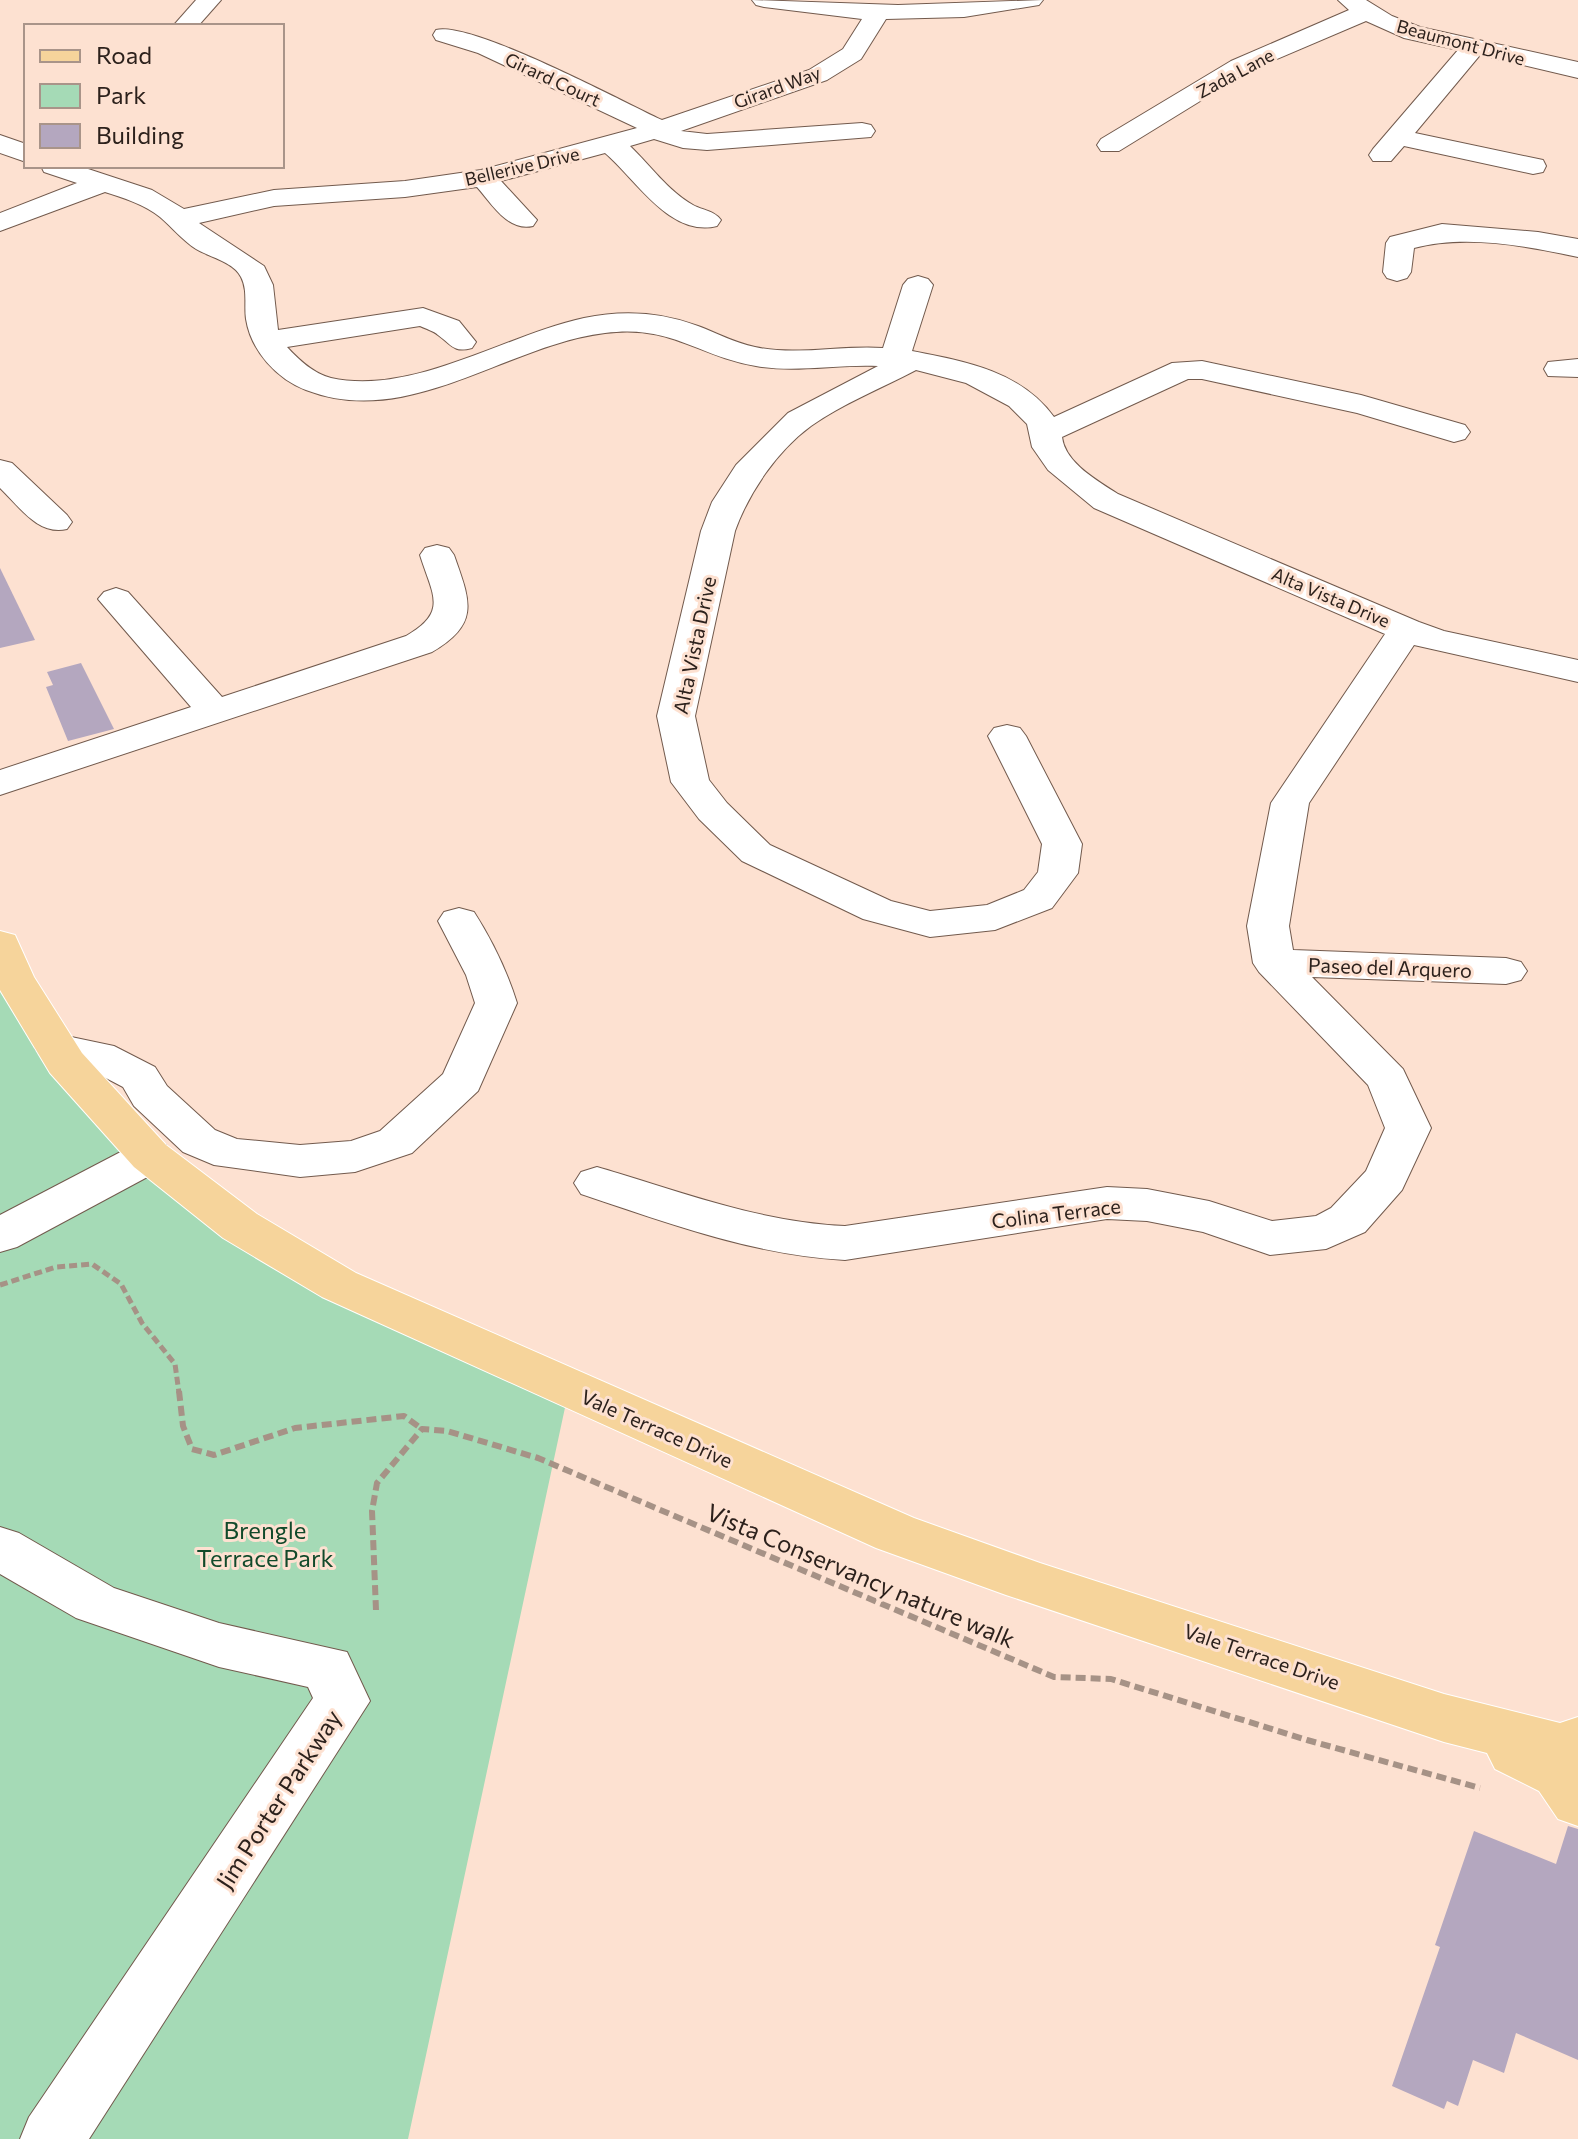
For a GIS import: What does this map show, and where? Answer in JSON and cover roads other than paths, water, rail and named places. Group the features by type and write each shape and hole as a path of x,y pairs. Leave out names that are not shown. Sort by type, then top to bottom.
{"main road":[{"name":"Vale Terrace Drive","path":"0,944 13,977 66,1063 150,1156 240,1226 339,1285 869,1522 1025,1580 1444,1718 1573,1757"}],"street":[{"path":"187,24 209,0"},
{"path":"764,0 877,14 981,9 1031,0"},
{"name":"Beaumont Drive","path":"1358,6 1413,33 1578,70"},
{"name":"Zada Lane","path":"1110,145 1240,66 1358,6"},
{"name":"Girard Way","path":"657,130 818,75 852,54 877,14"},
{"name":"Girard Court","path":"445,35 487,48 657,130"},
{"path":"1473,48 1389,146 1533,166"},
{"path":"657,130 683,140 707,142 862,131"},
{"name":"Bellerive Drive","path":"181,218 274,198 405,189 483,178 657,130"},
{"path":"4,131 24,152"},
{"path":"611,144 631,159 643,177 681,210 707,220"},
{"path":"60,168 154,201 181,218 188,230 253,270 259,292 261,322 268,341 423,317 448,327 461,342"},
{"path":"483,178 523,220"},
{"path":"0,223 102,183"},
{"path":"1397,272 1400,243 1442,232 1538,240 1578,248"},
{"path":"903,359 918,285"},
{"name":"Alta Vista Drive","path":"268,341 288,364 311,382 341,390 366,391 412,385 544,340 602,324 639,322 674,328 725,349 759,357 903,359 981,377 1015,395 1030,409 1045,433 1046,445 1081,485 1106,501 1406,630 1435,640 1578,671"},
{"path":"310,334 336,363 352,373"},
{"name":"Alta Vista Drive","path":"903,359 799,420 748,472 729,502 718,531 676,716 690,782 713,811 756,853 807,880 877,910 930,924 995,917 1038,899 1058,873 1062,844 1007,736"},
{"path":"1045,433 1183,370 1202,370 1323,397 1425,421 1454,432"},
{"path":"0,470 55,522"},
{"path":"0,783 419,644 438,635 450,622 453,610 437,555"},
{"path":"116,599 214,711"},
{"path":"1274,963 1268,926 1290,803 1406,630"},
{"path":"57,1048 99,1056 139,1077 150,1096 199,1141 230,1154 300,1161 355,1156 396,1142 462,1081 468,1068 496,1003 487,975 459,921"},
{"name":"Paseo del Arquero","path":"1274,963 1506,971"},
{"name":"Colina Terrace","path":"597,1183 752,1234 808,1243 845,1243 1107,1203 1147,1205 1209,1217 1270,1238 1326,1232 1348,1220 1386,1179 1408,1128 1387,1079 1274,963"},
{"path":"0,1235 150,1156"},
{"name":"Jim Porter Parkway","path":"0,1548 95,1603 219,1645 327,1668 342,1701 52,2139"}],"park label":[{"name":"Brengle Terrace Park","path":"265,1543"}]}
